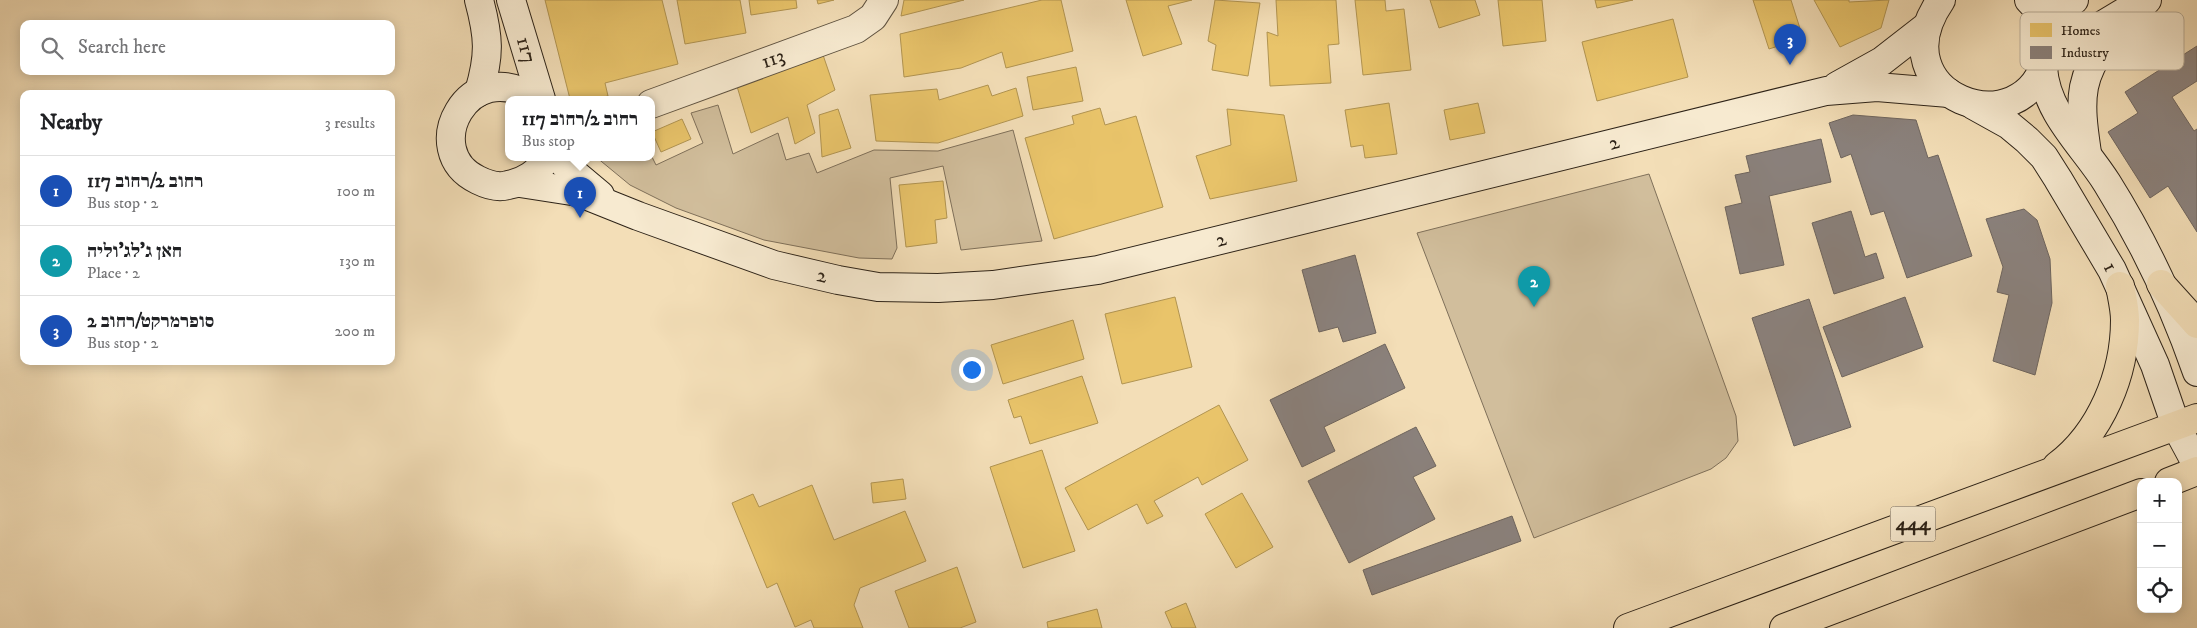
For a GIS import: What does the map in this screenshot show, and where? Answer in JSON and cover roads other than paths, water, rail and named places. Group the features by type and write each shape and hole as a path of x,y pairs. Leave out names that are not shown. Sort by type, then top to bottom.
{"main road":[{"path":"2161,284 2197,324"},
{"path":"2043,476 2080,445 2097,422 2113,389 2125,320 2120,286"},
{"name":"444","path":"1628,628 2186,422"},
{"path":"2179,478 2197,471"},
{"name":"444","path":"1784,628 2137,495"}],"street":[{"name":"117","path":"479,0 489,47 487,66 479,92"},
{"name":"117","path":"512,0 540,96"},
{"name":"113","path":"655,103 856,29 873,17 884,0"},
{"name":"1","path":"2029,0 2040,12"},
{"path":"2047,0 2074,0"},
{"path":"2124,12 2147,0"},
{"path":"2135,12 2147,0"},
{"path":"1934,9 1924,35 1925,56 1932,74 1961,99"},
{"name":"2","path":"1826,91 1857,77 1882,62 1934,9"},
{"name":"2","path":"479,92 470,97 460,108 453,121 451,136 453,152 461,167 473,178 488,185 504,186 520,183 578,192 638,216 774,265 838,280 878,286 938,288 993,285 1098,270 1826,91 1877,87 1961,99 1990,106 2007,102 2022,94 2034,83 2042,70"},
{"name":"1","path":"2046,70 2049,96 2060,118 2123,211 2161,284 2197,372"},
{"path":"2088,157 2083,124 2084,86 2091,70"},
{"path":"479,92 496,87 510,87 523,91 530,96"},
{"name":"1","path":"1961,99 2009,125 2044,157 2078,210 2120,286 2155,365 2186,422 2197,465"},
{"path":"520,183 534,174 543,161"},
{"name":"2","path":"562,161 615,206"}],"place":[{"name":"סופרמרקט/רחוב 2","path":"1790,65"},
{"name":"רחוב 2/רחוב 117","path":"580,218"},
{"name":"חאן ג'לג'וליה","path":"1534,307"}]}
